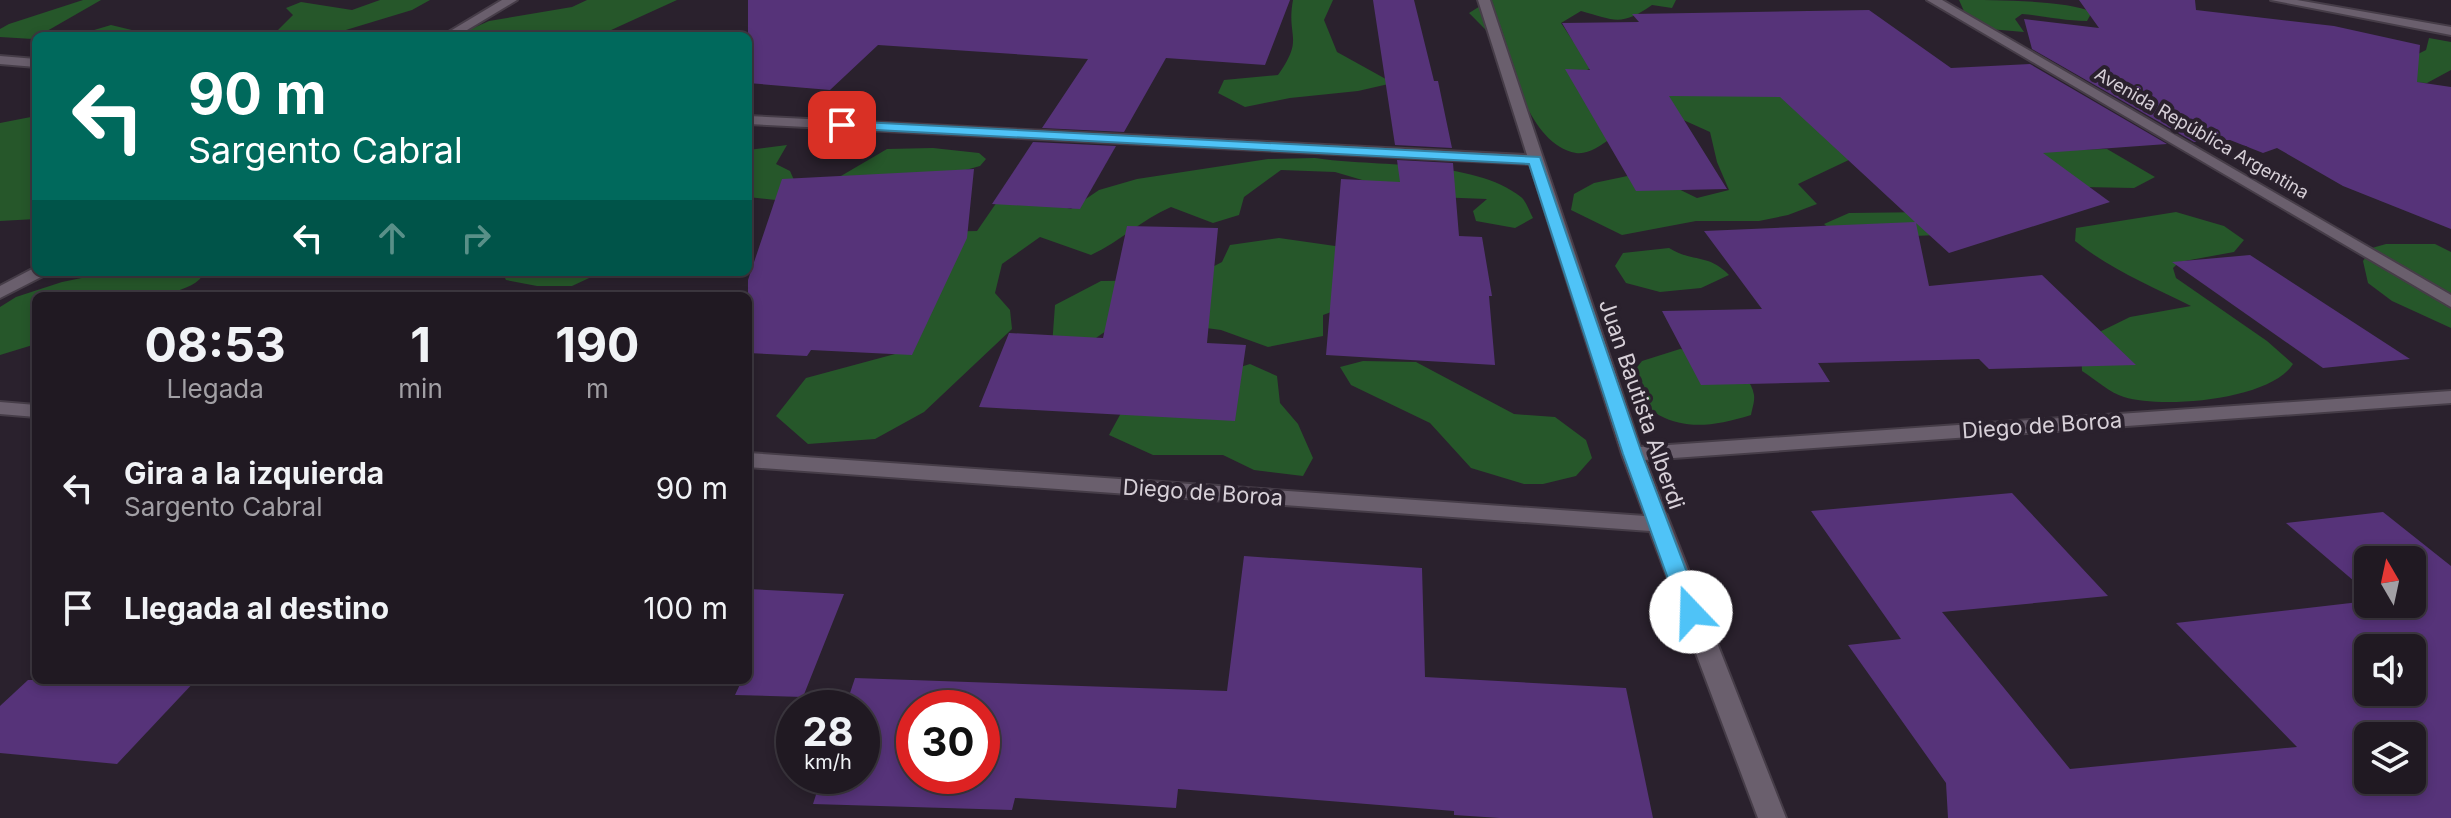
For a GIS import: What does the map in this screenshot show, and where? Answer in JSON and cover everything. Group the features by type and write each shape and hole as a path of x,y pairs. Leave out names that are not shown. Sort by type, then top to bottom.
{"street":[{"path":"455,32 511,0"},
{"name":"Juan Bautista Alberdi","path":"1484,0 1632,454 1772,818"},
{"name":"Avenida República Argentina","path":"1933,0 2451,302"},
{"path":"2277,0 2451,31"},
{"path":"0,60 32,63"},
{"path":"752,120 1535,160"},
{"path":"0,293 32,275"},
{"name":"Diego de Boroa","path":"1632,454 2451,397"},
{"path":"0,408 32,411"},
{"name":"Diego de Boroa","path":"752,460 1657,524"}],"green space":[{"path":"83,0 101,0 45,32 32,32 32,39 0,37 0,29"},
{"path":"380,0 430,0 412,10 339,32 276,32 293,15 286,8 301,2 352,10"},
{"path":"587,0 677,0 607,32 464,32 489,21 572,7"},
{"path":"1293,0 1333,0 1324,20 1337,52 1393,83 1245,107 1218,93 1224,80 1278,75 1293,45"},
{"path":"1490,0 1676,0 1672,8 1652,5 1625,19 1610,19 1581,11 1561,23 1573,41 1779,56 1853,158 1798,184 1817,204 1788,215 1759,221 1696,221 1622,235 1571,210 1574,194 1594,183 1637,174 1658,179 1697,198 1729,190 1717,162 1710,132 1670,114 1626,67 1589,69 1577,75 1610,139 1585,152 1576,153 1561,147 1537,124 1498,46 1469,13"},
{"path":"1959,0 2048,3 2092,12 2087,21 2022,14 2015,19 2024,32 1989,29 1967,18"},
{"path":"111,25 136,31 187,31 187,32 87,32"},
{"path":"2429,38 2451,42 2451,70 2427,83 2388,81 2404,61 2426,50"},
{"path":"32,117 32,219 0,221 0,123"},
{"path":"787,145 776,164 790,171 798,189 785,201 752,197 752,149"},
{"path":"933,148 979,153 986,159 980,166 962,171 829,183 887,149"},
{"path":"2107,149 2155,177 2134,188 2026,186 2037,151"},
{"path":"1315,158 1450,170 1477,176 1521,197 1533,218 1515,228 1476,221 1473,211 1487,199 1382,195 1369,182 1335,172 1281,170 1244,197 1239,215 1213,223 1171,207 1091,255 1040,237 1002,264 995,293 1010,310 1012,329 924,412 875,439 808,444 776,416 806,378 895,354 916,319 931,232 977,231 999,199 1029,198 1071,209 1099,190 1137,179 1268,159"},
{"path":"1934,212 1962,234 1842,239 1824,224 1849,213"},
{"path":"2176,212 2224,226 2244,240 2234,252 2179,262 2173,268 2176,278 2267,341 2293,364 2281,376 2240,393 2164,402 2124,397 2082,371 2081,341 2130,317 2191,306 2088,251 2075,241 2076,228"},
{"path":"1279,238 1342,247 1356,303 1323,315 1323,336 1268,347 1221,330 1169,323 1106,331 1070,356 1052,346 1055,305 1101,281 1187,280 1222,262 1230,245"},
{"path":"2386,244 2435,244 2451,252 2451,328 2392,301 2368,283 2363,261 2372,248"},
{"path":"1669,248 1714,264 1729,275 1701,288 1660,292 1626,283 1615,266 1623,253"},
{"path":"91,276 201,276 194,283 170,292 32,292 32,345 0,355 0,307 16,297 62,282"},
{"path":"504,276 593,276 572,286 537,286 506,280"},
{"path":"1680,349 1713,358 1744,377 1754,395 1751,415 1714,424 1681,423 1652,411 1624,384 1642,361"},
{"path":"1363,361 1416,362 1514,414 1555,417 1586,440 1592,458 1576,476 1543,484 1524,484 1471,468 1430,423 1351,385 1340,367"},
{"path":"1250,364 1277,376 1280,403 1298,424 1313,458 1303,476 1254,470 1223,455 1153,455 1109,435 1127,402"}],"building":[{"path":"748,0 1290,0 1265,65 1166,58 1124,132 1042,128 1088,59 878,45 830,90 752,83 752,32 748,32"},
{"path":"1373,0 1414,0 1434,81 1438,81 1452,148 1395,145"},
{"path":"2079,0 2195,0 2196,10 2334,26 2420,45 2417,82 2451,87 2451,229 2343,186 2277,148 2263,153 2230,140 2194,142 2032,49 2024,19 2099,28"},
{"path":"1869,10 1951,68 2030,64 2167,144 2043,153 2110,202 1949,253 1916,223 1929,286 2042,275 2136,365 1989,369 1979,359 1818,363 1830,382 1701,385 1662,311 1762,309 1704,231 1915,222 1780,97 1669,96 1727,189 1636,191 1565,69 1590,70 1562,23 1639,22 1632,14"},
{"path":"1033,142 1116,146 1080,209 992,204"},
{"path":"1397,160 1453,163 1459,236 1482,237 1492,296 1489,296 1495,365 1326,355 1341,179 1400,182"},
{"path":"974,169 967,238 912,355 811,350 807,356 752,353 752,292 748,292 748,280 752,276 782,179"},
{"path":"1127,226 1218,228 1207,343 1246,345 1235,421 979,407 1009,333 1103,338"},
{"path":"2250,255 2410,359 2323,368 2172,262"},
{"path":"2012,493 2108,596 1942,612 2070,769 2297,747 2176,623 2354,603 2354,618 2426,618 2426,546 2451,566 2451,818 1948,818 1946,783 1848,645 1901,639 1811,511"},
{"path":"2383,512 2426,546 2354,546 2354,581 2286,523"},
{"path":"1244,556 1422,568 1425,677 1626,688 1653,818 1500,818 1454,815 1454,811 1178,789 1176,808 1015,798 1012,810 813,804 816,794 880,794 880,690 851,690 855,678 1227,691"},
{"path":"752,589 844,594 806,690 776,690 776,696 735,695 740,684 752,684"},
{"path":"28,680 32,680 32,684 192,684 117,764 0,753 0,706"}],"route":[{"path":"842,125 1535,160 1632,454 1691,612"}]}
